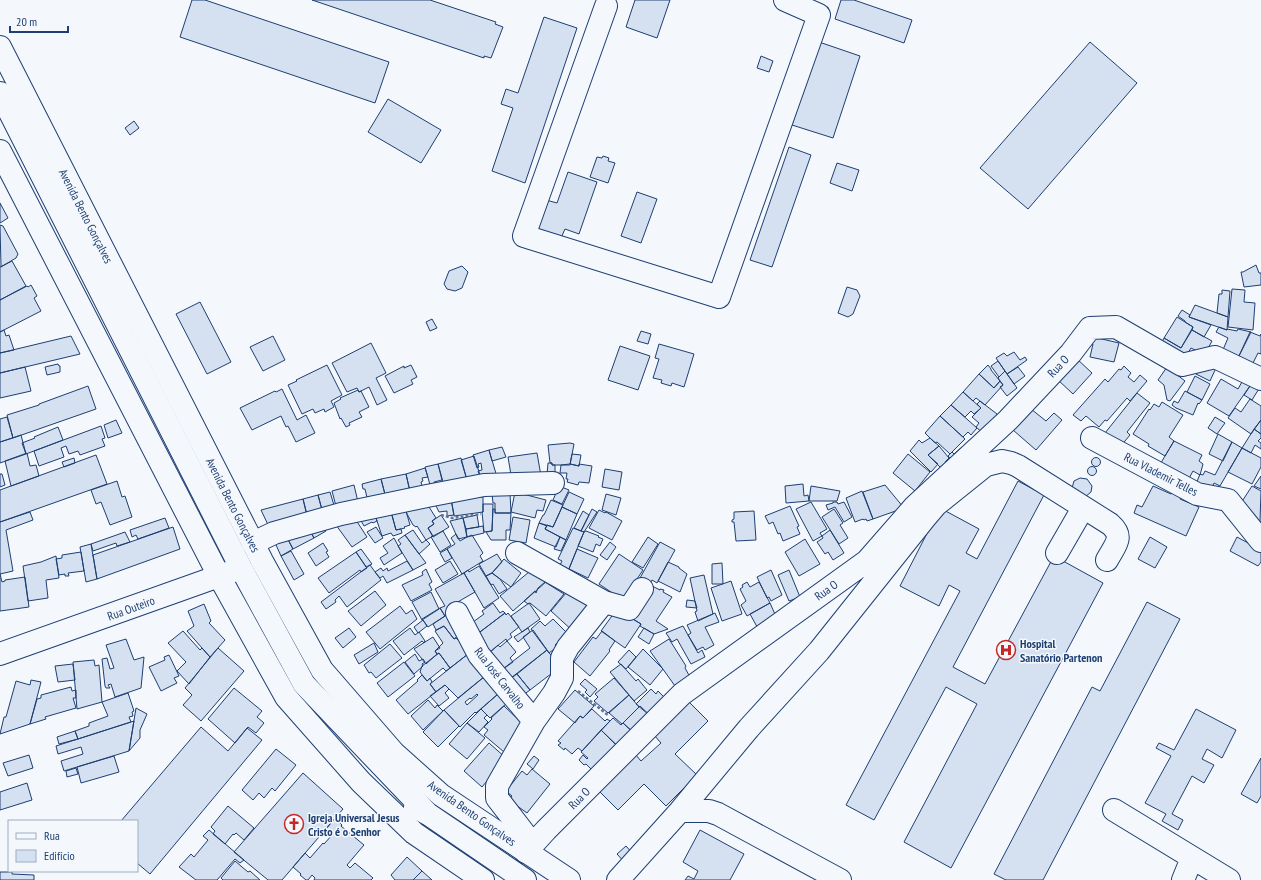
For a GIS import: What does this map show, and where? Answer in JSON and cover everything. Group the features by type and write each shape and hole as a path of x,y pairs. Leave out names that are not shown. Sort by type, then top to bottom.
{"main road":[{"path":"606,6 524,236 719,297 819,15 785,0"},
{"name":"Avenida Bento Gonçalves","path":"0,47 257,552 322,670 394,753 442,795 569,880"},
{"path":"0,93 240,568 304,684 428,814"},
{"path":"0,151 219,576 286,697 361,782 414,833 483,880"},
{"name":"Rua O","path":"526,852 682,694 867,561 915,506 1008,420 1070,353 1090,328 1116,327 1182,365 1215,357 1261,379"},
{"name":"Rua Vlademir Telles","path":"1092,438 1198,494 1228,500 1261,541"},
{"path":"618,880 680,811 749,728 820,651 936,505 986,465 1002,461 1011,463 1110,524 1118,533 1118,541 1107,560"},
{"name":"Rua Outeiro","path":"0,654 240,568 274,533 341,514 484,485 553,483"},
{"path":"1058,552 1083,508"},
{"path":"518,553 604,602 629,609 642,589"},
{"path":"526,852 524,833 497,798 497,786 534,721 554,693 562,678 562,658 568,646 604,602"},
{"name":"Rua José Carvalho","path":"457,613 479,655 534,721"},
{"path":"394,753 428,814"},
{"path":"361,782 428,814 525,880"},
{"path":"1114,810 1229,880"},
{"path":"680,811 709,811 718,814 840,880"},
{"path":"1183,880 1192,858"}],"path":[{"path":"562,678 609,716"}],"building":[{"path":"192,0 205,0 389,62 375,103 180,37"},
{"path":"312,0 430,0 496,22 495,24 503,27 491,58 484,56 484,58"},
{"path":"635,0 670,0 657,38 626,27"},
{"path":"841,0 854,0 912,20 904,43 835,19"},
{"path":"544,17 577,28 525,183 492,171 513,108 501,104 506,89 518,93"},
{"path":"819,42 860,56 833,138 792,125"},
{"path":"1090,42 1137,83 1028,209 980,168"},
{"path":"761,56 773,61 769,72 757,68"},
{"path":"388,99 441,130 421,163 368,132"},
{"path":"134,121 139,128 130,135 125,128"},
{"path":"789,147 811,155 772,267 750,260"},
{"path":"603,156 609,158 608,161 615,163 608,183 590,177 597,157 602,158"},
{"path":"837,163 859,170 852,191 830,183"},
{"path":"568,172 597,182 579,234 565,229 561,238 536,230 546,200 557,203"},
{"path":"637,192 657,199 641,243 621,236"},
{"path":"0,203 8,218 0,223"},
{"path":"0,225 3,226 18,254 16,258 1,267"},
{"path":"12,261 26,286 0,300 0,267"},
{"path":"1256,265 1259,273 1261,273 1261,285 1244,287 1241,272"},
{"path":"462,266 468,272 462,288 455,291 447,289 444,284 449,271"},
{"path":"31,285 37,296 34,298 41,311 0,332 0,300"},
{"path":"847,287 857,290 860,296 853,314 848,317 838,313"},
{"path":"1232,289 1245,290 1244,302 1255,303 1253,330 1228,327"},
{"path":"1222,290 1230,291 1228,317 1217,313 1219,294 1222,294"},
{"path":"200,302 231,362 207,374 176,314"},
{"path":"1195,305 1228,317 1227,330 1189,317"},
{"path":"1182,310 1190,315 1189,317 1211,325 1204,337 1192,330 1193,327 1178,316"},
{"path":"1177,317 1193,327 1181,348 1164,338"},
{"path":"432,319 437,328 430,331 426,322"},
{"path":"1219,327 1227,330 1237,331 1238,329 1251,332 1237,360 1222,352 1228,338 1216,332"},
{"path":"4,330 6,336 9,335 14,350 0,353 0,332"},
{"path":"1192,330 1212,341 1206,352 1201,353 1191,348 1184,360 1160,346 1164,338 1181,348"},
{"path":"641,331 651,334 648,344 637,341"},
{"path":"1250,332 1260,336 1261,334 1261,354 1258,353 1251,367 1237,360"},
{"path":"71,336 80,354 0,373 0,353"},
{"path":"273,336 285,360 263,371 250,347"},
{"path":"1089,336 1119,343 1114,362 1090,357 1093,344 1087,343"},
{"path":"371,343 386,373 376,378 387,400 377,405 369,387 359,392 357,388 347,392 332,363"},
{"path":"659,344 694,354 684,387 672,383 671,386 661,383 662,380 653,378 659,359 655,358"},
{"path":"620,346 650,356 638,390 608,380"},
{"path":"1014,352 1020,360 1025,357 1027,360 1007,374 996,358 1004,353 1007,356"},
{"path":"1076,358 1092,373 1073,394 1057,379"},
{"path":"998,361 1005,371 999,377 991,366"},
{"path":"1202,362 1216,368 1210,381 1196,374"},
{"path":"58,364 60,366 60,372 47,375 45,367"},
{"path":"327,365 342,395 331,401 334,407 325,412 324,409 315,413 313,409 302,414 288,385"},
{"path":"411,365 417,377 411,380 413,384 394,393 385,376 404,366 404,368"},
{"path":"988,365 1000,381 994,388 979,374"},
{"path":"1124,366 1131,373 1128,377 1134,382 1140,375 1147,381 1130,401 1127,398 1107,421 1105,420 1099,427 1086,416 1081,421 1073,415 1105,379 1108,382 1119,369 1121,370"},
{"path":"25,367 31,391 0,398 0,373"},
{"path":"1018,367 1025,376 1014,384 1007,374"},
{"path":"1167,367 1185,381 1170,401 1167,400 1164,385 1158,380"},
{"path":"1005,371 1017,388 1007,396 1000,387 1003,385 998,378"},
{"path":"979,374 994,388 1000,381 1003,385 985,405 976,398 973,401 963,392"},
{"path":"1195,376 1210,384 1202,400 1187,392"},
{"path":"1221,379 1238,389 1243,380 1252,383 1229,416 1207,403"},
{"path":"1252,383 1260,387 1252,400 1244,395"},
{"path":"88,386 96,409 13,438 7,415 39,405"},
{"path":"282,389 297,420 306,415 315,433 296,442 281,416 252,430 240,408"},
{"path":"358,390 359,392 361,391 369,407 359,412 362,417 349,423 350,425 346,427 341,418 340,419 334,403 341,399 340,398"},
{"path":"1185,391 1202,400 1199,404 1198,403 1193,415 1172,405 1174,401 1178,403"},
{"path":"963,392 981,408 974,414 971,411 965,417 951,405"},
{"path":"1137,393 1150,403 1127,432 1130,435 1120,447 1101,438"},
{"path":"1250,399 1261,406 1261,420 1251,434 1228,418 1235,408 1241,412"},
{"path":"980,401 997,414 996,419 985,435 976,427 979,423 972,417 981,408 977,404"},
{"path":"1162,402 1183,415 1169,437 1174,441 1165,456 1148,446 1149,444 1133,434 1149,409 1150,410 1154,404 1159,407"},
{"path":"951,405 977,428 971,435 968,432 963,437 940,416"},
{"path":"1031,409 1046,421 1054,413 1062,420 1036,450 1013,430"},
{"path":"940,416 965,439 950,454 937,442 935,443 925,433"},
{"path":"7,417 13,438 0,442 0,419"},
{"path":"1215,417 1225,423 1217,434 1208,428"},
{"path":"116,420 122,433 108,438 104,425"},
{"path":"1261,420 1261,434 1254,429"},
{"path":"101,426 105,438 102,439 105,446 80,455 78,451 69,454 66,446 61,448 64,457 39,466 34,451"},
{"path":"58,427 63,440 26,454 22,443"},
{"path":"1254,429 1261,434 1261,438 1258,441 1261,443 1261,449 1255,445 1251,453 1242,448"},
{"path":"1218,434 1232,442 1223,461 1209,454"},
{"path":"21,435 26,454 0,463 0,442"},
{"path":"930,438 939,446 928,455 938,464 931,472 910,451 919,440 922,443"},
{"path":"1174,441 1202,455 1199,461 1203,464 1200,475 1193,471 1187,482 1159,466"},
{"path":"1232,442 1242,448 1220,486 1214,483 1211,490 1196,484 1200,474 1203,475 1205,471 1215,475"},
{"path":"574,444 570,465 552,465 552,463 550,463 548,445"},
{"path":"939,446 949,458 945,462 948,466 943,470 928,455"},
{"path":"502,447 506,457 492,461 489,450"},
{"path":"962,447 967,452 955,464 948,456 952,452 954,454"},
{"path":"1242,448 1261,458 1261,467 1252,484 1228,472"},
{"path":"489,450 497,477 482,482 478,471 482,470 481,463 478,464 479,467 477,468 473,455"},
{"path":"27,453 30,466 36,465 39,476 11,486 5,461"},
{"path":"537,453 541,476 512,481 508,457"},
{"path":"572,454 581,455 579,466 570,464"},
{"path":"908,454 930,472 915,491 893,473"},
{"path":"96,455 107,484 0,522 0,490"},
{"path":"474,456 480,475 467,480 461,460"},
{"path":"1096,457 1101,462 1096,467 1091,462"},
{"path":"74,458 75,463 64,467 62,462"},
{"path":"461,458 468,484 445,489 438,464"},
{"path":"548,463 555,465 555,475 547,475"},
{"path":"438,464 442,480 434,482 437,491 432,492 425,467"},
{"path":"570,464 592,466 589,483 579,482 578,485 567,482 567,473 560,473 561,465"},
{"path":"1092,466 1097,471 1092,476 1087,471"},
{"path":"425,468 428,477 422,478 423,481 421,482 424,493 411,496 406,474"},
{"path":"605,469 622,472 619,490 602,487"},
{"path":"0,474 2,474 5,485 0,487"},
{"path":"406,474 411,496 387,502 381,479"},
{"path":"1261,476 1261,489 1254,486"},
{"path":"1080,478 1087,479 1092,486 1091,492 1085,497 1072,488 1074,481"},
{"path":"381,479 387,502 368,502 365,489 363,489 362,484"},
{"path":"117,481 122,497 125,496 132,517 110,525 101,502 96,504 91,490"},
{"path":"1018,481 1044,495 953,667 985,684 1054,556 1103,583 951,868 904,842 977,704 946,687 874,820 846,805 960,591 949,585 939,606 900,586 940,508 979,529 966,553 977,559"},
{"path":"803,484 804,496 808,495 809,501 786,503 785,486"},
{"path":"354,485 358,502 337,510 332,491"},
{"path":"885,485 904,508 873,519 863,492"},
{"path":"559,486 569,490 562,504 553,500"},
{"path":"811,486 840,491 837,501 809,501"},
{"path":"1153,486 1171,494 1173,492 1182,495 1180,499 1199,507 1186,536 1134,513 1137,505 1142,507"},
{"path":"1252,486 1261,491 1260,522 1241,503"},
{"path":"862,491 873,519 867,521 866,519 863,519 855,522 846,498"},
{"path":"330,492 336,512 323,514 318,495"},
{"path":"515,492 546,500 543,511 537,510 535,518 511,512"},
{"path":"569,492 584,499 577,514 562,507"},
{"path":"450,493 483,497 483,512 454,516"},
{"path":"450,493 454,515 447,516 447,511 439,512 436,506"},
{"path":"510,493 511,513 495,513 495,503 493,503 492,494"},
{"path":"606,494 621,498 616,515 602,510"},
{"path":"318,495 323,513 307,516 303,499"},
{"path":"303,499 309,522 271,531 261,510"},
{"path":"424,499 436,518 432,521 434,524 428,528 433,536 426,540 417,526 416,527 413,525 404,506"},
{"path":"551,500 563,505 553,527 539,523"},
{"path":"811,502 827,529 820,533 822,536 813,541 796,509"},
{"path":"837,502 838,504 844,502 852,517 844,522 835,507 828,510 826,505"},
{"path":"404,504 410,525 396,530 390,508"},
{"path":"483,504 493,504 492,531 484,532 482,512"},
{"path":"790,506 799,526 797,527 800,534 783,541 773,522 769,524 765,516"},
{"path":"562,507 577,514 566,540 545,529 547,525 553,527"},
{"path":"390,508 396,530 401,529 402,533 393,536 391,533 382,536 375,515"},
{"path":"493,509 495,509 495,513 511,513 510,530 506,530 506,540 491,540 486,532 492,531"},
{"path":"592,509 597,512 584,532 581,531"},
{"path":"834,509 843,523 840,525 848,538 839,544 822,517"},
{"path":"599,510 605,513 606,512 622,521 612,540 589,528"},
{"path":"583,511 589,515 581,531 574,528"},
{"path":"754,511 756,540 736,541 734,522 732,522 734,519 734,512"},
{"path":"30,512 33,520 6,530 13,571 0,574 0,522"},
{"path":"375,515 377,521 364,526 359,517"},
{"path":"441,515 449,527 433,537 428,528 434,524 432,521"},
{"path":"477,515 479,527 466,529 463,518"},
{"path":"354,517 367,537 352,547 336,525"},
{"path":"513,517 530,520 526,543 509,540"},
{"path":"165,518 169,528 138,539 136,535 132,537 130,530"},
{"path":"463,518 467,537 458,539 450,521"},
{"path":"321,522 326,531 314,538 307,525"},
{"path":"539,523 547,526 545,529 560,537 556,547 534,538"},
{"path":"307,525 314,538 293,549 284,532"},
{"path":"483,526 484,533 467,537 466,529"},
{"path":"173,527 180,549 97,579 93,555"},
{"path":"376,527 383,538 375,543 367,532"},
{"path":"573,528 584,532 568,571 559,567 562,561 558,559"},
{"path":"413,530 422,543 426,540 430,544 419,554 405,535"},
{"path":"830,530 844,553 833,560 828,552 825,554 817,542"},
{"path":"443,531 451,545 440,552 431,537"},
{"path":"586,531 603,539 600,546 596,544 593,552 578,546 584,532"},
{"path":"125,532 130,542 117,546 116,543 93,551 91,544"},
{"path":"284,532 293,549 281,556 272,536"},
{"path":"456,534 460,541 472,535 483,553 480,556 483,561 462,574 447,549 455,544 451,538"},
{"path":"405,535 426,563 413,570 398,546 401,544 398,540"},
{"path":"560,537 566,540 561,551 554,549"},
{"path":"648,537 658,544 643,568 632,562"},
{"path":"1150,537 1167,547 1155,568 1138,559"},
{"path":"1237,537 1261,550 1261,562 1258,566 1230,551"},
{"path":"394,538 402,553 384,565 380,558 388,553 383,546"},
{"path":"805,539 820,564 799,576 785,552"},
{"path":"610,542 616,547 607,560 600,555"},
{"path":"660,542 675,550 657,583 652,580 650,584 640,578"},
{"path":"323,543 328,551 326,552 329,557 316,566 308,553"},
{"path":"91,544 97,579 86,582 80,547"},
{"path":"361,549 372,564 366,567 356,552"},
{"path":"447,549 452,558 445,562 440,553"},
{"path":"577,549 598,558 588,578 569,569"},
{"path":"291,551 304,574 294,580 281,556"},
{"path":"81,552 84,571 68,573 69,576 65,576 65,574 59,575 56,559 62,558 62,555"},
{"path":"356,552 367,568 361,572 360,570 329,593 318,578"},
{"path":"497,554 502,562 492,573 486,576 479,564"},
{"path":"619,554 643,570 623,600 599,584"},
{"path":"56,556 59,578 46,580 48,598 28,601 23,566 41,562"},
{"path":"504,559 521,573 511,587 492,573"},
{"path":"407,561 413,570 387,583 383,576 380,578 375,572 381,568 383,571 387,568 388,571"},
{"path":"450,561 458,574 443,583 435,570"},
{"path":"668,562 679,567 687,574 680,592 658,581"},
{"path":"722,563 723,584 712,584 712,564"},
{"path":"370,565 381,580 347,607 339,596 335,600 336,602 326,609 321,602"},
{"path":"479,566 499,598 484,608 464,573 468,570 469,572"},
{"path":"535,567 547,581 513,611 500,596"},
{"path":"426,569 432,582 429,584 432,590 411,601 402,585 423,575 422,572"},
{"path":"771,570 782,595 771,601 769,597 767,598 757,577"},
{"path":"789,570 800,597 789,601 778,575"},
{"path":"464,573 475,592 449,607 452,612 445,616 440,608 445,606 435,589"},
{"path":"492,573 500,579 507,589 499,594 493,584 491,585 486,576"},
{"path":"0,574 2,582 5,580 25,577 29,607 0,611"},
{"path":"704,575 713,614 698,621 695,612 697,611 690,578"},
{"path":"731,581 742,614 722,621 711,588"},
{"path":"545,582 564,594 546,616 530,603 528,604 524,601 535,591 536,593 538,588"},
{"path":"747,582 750,587 759,582 770,603 747,616 741,605 746,601 740,589 743,587 742,585"},
{"path":"652,586 660,590 664,590 663,592 672,597 656,621 668,629 654,634 640,626 641,624 631,618"},
{"path":"571,587 593,610 574,632 551,611"},
{"path":"375,591 386,605 361,626 348,611"},
{"path":"431,592 439,609 422,620 412,602"},
{"path":"687,600 695,601 697,608 686,607"},
{"path":"1147,602 1180,619 1043,880 1006,880 994,874 1092,687 1100,691"},
{"path":"493,603 500,613 503,611 505,613 476,635 469,625 484,614 482,611"},
{"path":"529,603 540,619 522,632 511,616"},
{"path":"770,603 778,621 761,634 750,614"},
{"path":"204,604 211,621 209,623 225,640 210,657 187,631 194,626 188,611"},
{"path":"400,606 406,614 412,610 417,619 380,649 366,632"},
{"path":"440,608 445,616 428,627 422,619"},
{"path":"617,609 641,624 625,648 601,631"},
{"path":"451,612 462,632 454,639 444,626 436,630 433,624"},
{"path":"505,613 506,615 508,613 519,627 510,634 512,637 507,641 506,639 486,655 476,635"},
{"path":"715,613 719,622 705,627 714,645 705,650 703,647 697,650 688,635 691,633 687,625"},
{"path":"553,619 571,637 560,640 555,645 557,647 549,653 531,629 540,621 545,626"},
{"path":"423,620 427,626 418,633 414,627"},
{"path":"444,626 454,639 456,638 458,640 463,636 468,654 450,668 439,653 437,654 435,651 443,643 435,631"},
{"path":"683,626 698,653 702,650 705,657 691,664 677,639 672,642 666,633"},
{"path":"349,628 356,637 343,648 335,638"},
{"path":"410,628 415,635 419,632 425,641 424,643 422,641 404,655 393,641"},
{"path":"528,628 530,632 518,642 514,637"},
{"path":"644,628 654,634 649,644 638,637"},
{"path":"533,630 547,650 507,681 499,672 530,648 523,637"},
{"path":"183,631 200,650 202,648 210,657 189,684 177,671 186,662 168,643"},
{"path":"602,631 615,641 609,650 610,651 590,676 574,662 593,637 596,639"},
{"path":"433,637 440,648 435,651 437,654 426,664 414,649"},
{"path":"126,639 134,660 144,657 141,688 115,697 111,684 108,685 110,688 106,688 105,686 102,659 107,658 110,669 114,668 106,645"},
{"path":"669,639 686,666 685,668 690,677 675,686 650,651"},
{"path":"507,641 516,652 510,658 513,662 499,672 486,656 498,645 500,647"},
{"path":"374,643 378,652 359,664 354,655"},
{"path":"390,644 402,658 376,678 371,672 369,673 364,665"},
{"path":"218,648 244,671 201,721 183,705 192,695 185,688"},
{"path":"643,649 663,669 650,685 628,667"},
{"path":"547,650 560,667 530,690 517,674"},
{"path":"629,650 636,657 626,669 618,662"},
{"path":"439,653 450,668 446,671 443,668 427,681 420,672 422,666"},
{"path":"415,654 419,661 423,659 425,662 422,664 423,666 414,674 405,662"},
{"path":"468,654 485,676 458,698 445,685 436,692 430,684"},
{"path":"169,655 179,676 174,678 177,683 161,691 149,667 165,660 164,657"},
{"path":"94,660 95,666 99,665 102,702 77,709 73,662"},
{"path":"404,662 415,676 388,697 377,683"},
{"path":"73,664 75,680 58,682 55,666"},
{"path":"621,664 636,681 638,679 647,690 634,701 610,672"},
{"path":"517,674 530,690 522,696 507,681"},
{"path":"422,675 427,681 430,678 432,682 430,684 436,692 408,714 396,700 418,681 417,680"},
{"path":"484,677 498,694 476,713 475,712 460,727 444,710","holes":["477,694 478,695 467,705 465,702"]},
{"path":"614,678 629,695 608,713 594,701 598,697 595,694"},
{"path":"585,679 597,689 590,697 585,692 587,690 580,684"},
{"path":"31,680 41,682 30,724 0,734 16,681 30,685"},
{"path":"500,683 507,703 490,718 481,709 498,694 493,689"},
{"path":"445,685 449,689 445,693 449,698 439,706 430,696"},
{"path":"71,687 72,691 76,690 76,698 73,698 76,708 45,717 46,719 30,724 37,699 41,698 41,695"},
{"path":"234,688 262,711 257,717 264,723 256,733 248,727 235,743 208,719"},
{"path":"651,689 656,694 658,691 671,704 655,720 636,704"},
{"path":"575,690 594,706 583,718 580,716 575,723 558,709"},
{"path":"128,693 134,711 132,712 133,716 129,717 131,722 78,739 75,731 89,726 89,723 108,716 102,702"},
{"path":"629,695 639,707 622,724 609,713"},
{"path":"428,700 435,708 437,705 443,711 423,730 411,716"},
{"path":"688,701 708,721 675,754 697,775 666,806 644,784 618,810 599,791 635,754 641,761 661,743 654,735"},
{"path":"504,706 525,726 504,752 484,735 488,730 484,727"},
{"path":"640,706 655,720 638,737 623,723"},
{"path":"136,708 147,714 140,730 140,738 129,751"},
{"path":"481,709 487,715 484,718 488,722 479,732 467,723"},
{"path":"592,709 605,721 607,719 610,721 582,751 578,748 572,754 565,748 564,750 558,745 561,743 558,741 580,716 583,718"},
{"path":"1196,709 1236,730 1222,758 1207,749 1202,759 1214,765 1204,783 1192,776 1172,814 1183,820 1178,830 1162,821 1166,814 1145,803 1171,756 1156,748 1159,743 1174,750"},
{"path":"444,710 459,726 438,747 423,732"},
{"path":"613,718 621,725 623,723 633,732 623,751 601,730"},
{"path":"134,721 129,751 64,771 61,761 83,754 81,747 58,754 56,746"},
{"path":"467,723 485,738 467,759 449,744"},
{"path":"201,727 228,751 247,728 262,740 150,874 138,864 138,820 122,820"},
{"path":"601,730 616,745 592,770 579,760 583,755 587,759 588,758 581,752"},
{"path":"75,731 78,739 59,744 57,737"},
{"path":"489,743 506,758 482,787 464,771"},
{"path":"276,749 296,765 275,791 272,788 264,798 259,793 253,800 242,790"},
{"path":"29,755 33,768 8,776 3,763"},
{"path":"114,756 119,772 81,783 77,767"},
{"path":"534,756 539,760 533,769 527,764"},
{"path":"1261,758 1261,796 1257,803 1241,794"},
{"path":"76,768 78,774 67,777 66,771"},
{"path":"532,769 550,784 527,813 509,800 512,796 506,791 522,771 527,775"},
{"name":"Igreja Universal Jesus Cristo é o Senhor","path":"303,773 343,809 282,880 268,880 234,852"},
{"path":"27,783 32,800 0,810 0,792"},
{"path":"228,806 254,828 244,840 236,833 234,835 233,834 225,844 213,834 215,831 211,827"},
{"path":"335,818 342,825 341,826 364,845 347,865 350,868 355,863 373,878 371,880 314,880 315,878 312,875 308,880 306,880 293,867 305,853 310,858 332,835 326,829"},
{"path":"209,830 244,860 240,863 235,859 217,880 196,880 179,867 191,854 194,857 208,840 203,836"},
{"path":"700,830 744,854 730,880 685,880 688,876 694,879 698,871 683,862"},
{"path":"626,846 634,855 626,864 617,854"},
{"path":"407,857 422,871 413,880 395,880 391,875"},
{"path":"235,861 260,880 223,880 221,878"},
{"path":"422,871 432,880 413,880"},
{"path":"0,872 34,875 34,880 0,880"}],"place":[{"name":"Hospital Sanatório Partenon","path":"1006,650"},
{"name":"Igreja Universal Jesus Cristo é o Senhor","path":"294,824"}]}
